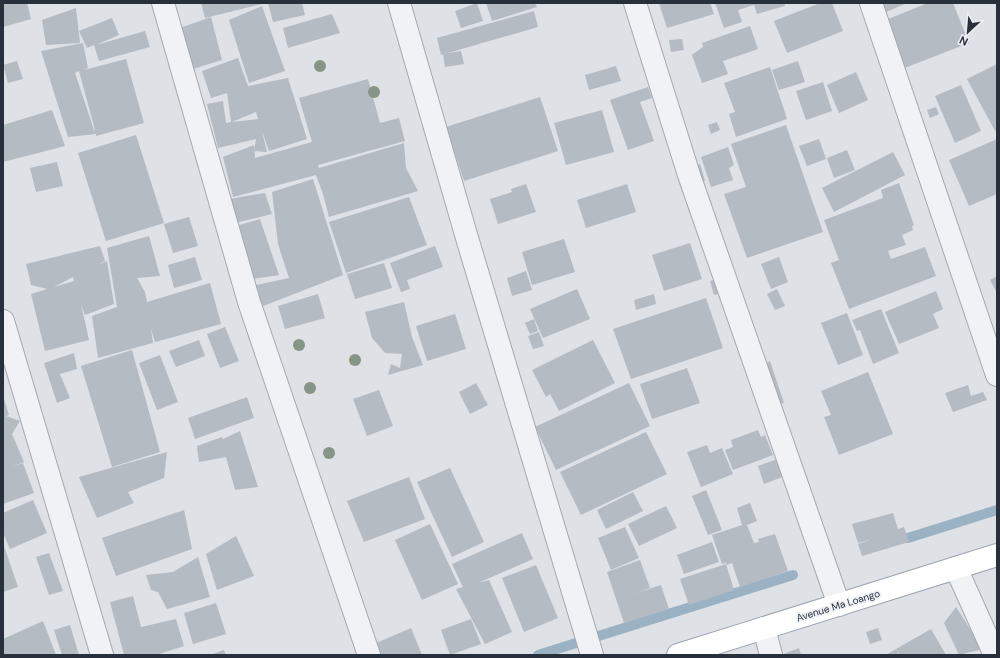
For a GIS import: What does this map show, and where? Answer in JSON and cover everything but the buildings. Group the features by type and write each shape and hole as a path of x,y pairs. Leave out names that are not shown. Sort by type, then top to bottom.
{"main road":[{"name":"Avenue Ma Loango","path":"678,655 997,555"}],"street":[{"path":"163,3 249,302 369,655"},
{"path":"399,3 592,655"},
{"path":"635,3 689,175 839,605"},
{"path":"871,3 997,375"},
{"path":"3,322 102,655"},
{"path":"956,568 995,655"},
{"path":"764,628 771,655"}],"waterway":[{"path":"908,538 997,510"},
{"path":"538,655 793,575"}]}
